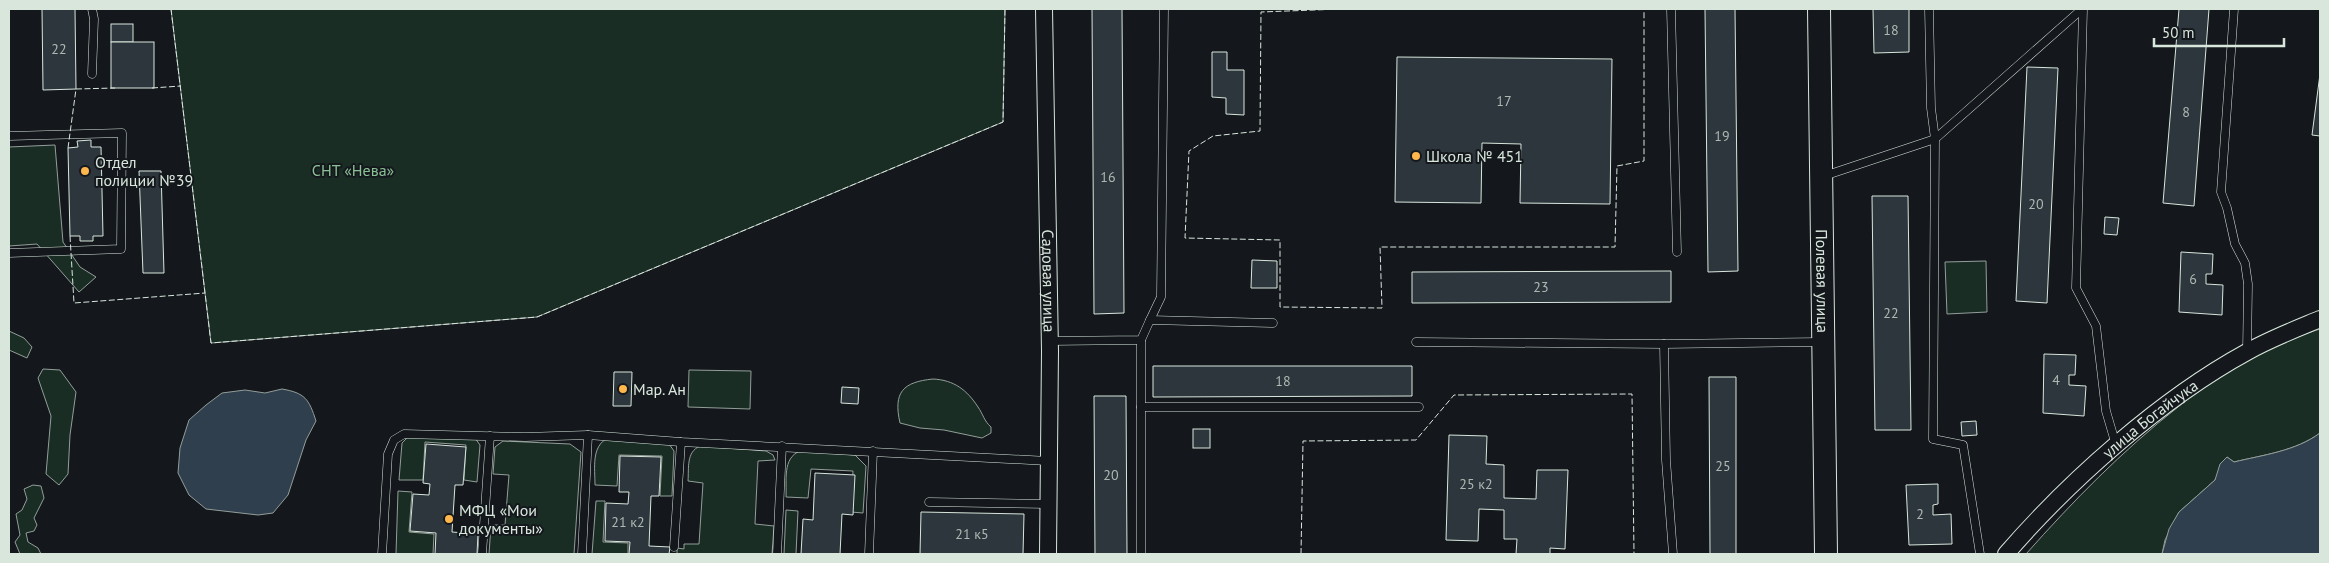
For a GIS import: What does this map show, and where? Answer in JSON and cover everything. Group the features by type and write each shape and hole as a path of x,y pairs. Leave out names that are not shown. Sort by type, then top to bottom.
{"street":[{"name":"Садовая улица","path":"1044,9 1050,341 1048,554"},
{"name":"Полевая улица","path":"1819,9 1826,554"},
{"name":"улица Богайчука","path":"2006,554 2077,481 2116,445 2169,403 2247,352 2320,320"}],"lane":[{"path":"92,9 94,19 92,74"},
{"path":"1141,554 1140,340 1161,297 1164,9"},
{"path":"1671,9 1677,252"},
{"path":"1929,9 1932,108 1935,139 1933,439 1963,445 1980,554"},
{"path":"1821,177 1935,139 2082,9"},
{"path":"2082,9 2076,288 2096,326 2106,411 2116,445"},
{"path":"2234,9 2221,192 2227,208 2235,244 2245,263 2248,284 2247,352"},
{"path":"9,136 122,133 121,249 9,254"},
{"path":"1150,320 1273,323"},
{"path":"1050,341 1140,340"},
{"path":"1416,342 1664,344 1822,342"},
{"path":"1664,344 1666,460 1673,554"},
{"path":"1141,407 1419,407"},
{"path":"382,554 388,454 394,440 404,434 490,436 588,435 681,442 1048,461"},
{"path":"582,554 588,435"},
{"path":"482,554 490,436"},
{"path":"674,547 681,442"},
{"path":"777,554 782,446"},
{"path":"869,554 873,452"},
{"path":"929,502 1048,504"}],"green space":[{"name":"СНТ «Нева»","path":"171,9 1005,9 1003,122 537,317 211,343"},
{"path":"55,145 63,242 80,267 96,277 79,292 37,244 9,246 9,147"},
{"path":"1986,261 1987,312 1947,314 1945,262"},
{"path":"2320,329 2320,433 2301,444 2279,452 2234,462 2227,457 2215,480 2179,512 2165,540 2162,554 2026,554 2080,496 2118,459 2209,381 2256,354"},
{"path":"9,331 24,338 32,347 27,358 9,350"},
{"path":"43,369 60,370 76,392 70,435 68,474 59,485 46,474 51,416 38,378"},
{"path":"689,370 751,371 750,409 688,407"},
{"path":"933,379 947,381 964,391 974,401 991,427 991,433 982,438 900,423 898,403 899,396 903,390 914,383"},
{"path":"410,435 475,438 480,445 477,482 464,480 466,445 425,442 423,480 399,480 402,443"},
{"path":"608,438 669,444 674,451 672,496 660,496 662,456 619,455 617,486 595,485 596,452 599,446"},
{"path":"503,441 570,444 581,452 574,554 489,554 491,525 505,525 509,475 493,474 495,447"},
{"path":"700,446 766,451 773,455 775,460 758,461 755,524 774,526 772,554 677,554 677,548 684,549 684,544 699,544 703,483 688,481 690,456"},
{"path":"800,451 855,455 866,466 863,513 851,512 853,471 811,469 808,498 786,497 788,464 794,454"},
{"path":"33,485 41,486 44,498 34,518 37,525 34,531 26,533 28,542 38,548 41,554 20,554 15,542 20,535 16,514 22,510 27,499 24,489"},
{"path":"398,491 412,492 409,532 434,534 433,554 396,554"},
{"path":"596,501 605,501 603,542 628,543 628,554 592,554"},
{"path":"786,510 798,511 796,554 784,554"}],"water":[{"path":"282,389 305,398 311,407 316,421 306,440 288,495 273,513 258,515 206,509 189,495 178,473 180,448 189,420 222,393 245,390 265,393"},
{"path":"2320,433 2320,554 2162,554 2169,529 2179,512 2215,480 2220,464 2227,457 2234,462 2279,452 2301,444"}],"building":[{"path":"42,9 75,9 76,89 43,90"},
{"path":"1092,9 1122,9 1124,313 1094,314"},
{"path":"1705,9 1735,9 1738,271 1708,272"},
{"path":"1873,9 1909,9 1909,52 1874,53"},
{"path":"2179,9 2209,9 2194,206 2163,203"},
{"path":"111,24 133,24 133,42 111,42"},
{"path":"111,42 154,42 154,88 111,88"},
{"path":"1212,52 1227,52 1227,70 1244,70 1244,115 1226,114 1226,98 1212,97"},
{"path":"1397,57 1612,59 1610,204 1520,203 1521,144 1482,143 1481,203 1395,202"},
{"path":"2027,67 2058,68 2047,303 2016,301"},
{"path":"2320,74 2320,136 2312,135"},
{"name":"Отдел полиции №39","path":"91,140 91,147 101,147 103,236 93,236 93,241 80,241 80,236 70,236 68,148 78,147 77,141"},
{"path":"139,171 161,171 164,273 143,273"},
{"path":"1872,196 1908,196 1911,430 1875,430"},
{"path":"2105,217 2119,218 2117,235 2104,234"},
{"path":"2181,252 2213,254 2212,274 2206,274 2206,284 2223,285 2222,315 2179,312"},
{"path":"1252,260 1277,261 1277,288 1251,288"},
{"path":"1671,271 1671,302 1412,303 1412,272"},
{"path":"2044,354 2076,355 2075,375 2069,375 2069,385 2086,386 2084,416 2043,413"},
{"path":"1153,366 1412,366 1412,396 1153,397"},
{"name":"Мар. Ан","path":"614,372 632,372 631,406 613,406"},
{"path":"1709,377 1736,377 1736,554 1710,554"},
{"path":"842,387 859,388 858,404 841,403"},
{"path":"1094,396 1126,396 1127,554 1095,554"},
{"path":"1976,421 1977,435 1962,436 1961,422"},
{"path":"1193,429 1210,429 1210,448 1193,448"},
{"path":"1449,435 1487,436 1486,464 1504,465 1504,498 1536,499 1537,470 1568,470 1565,549 1550,548 1550,554 1516,554 1517,539 1504,539 1504,510 1479,509 1478,541 1446,540"},
{"path":"426,444 466,447 463,485 455,485 452,532 478,534 477,554 435,554 436,533 410,531 413,494 429,495 430,484 423,483"},
{"path":"620,456 661,457 659,496 651,496 649,546 670,547 669,554 629,554 630,542 605,541 606,503 628,504 629,492 619,492"},
{"path":"815,473 855,475 853,515 842,514 840,554 801,554 803,519 813,520"},
{"path":"1938,484 1938,504 1933,505 1933,515 1951,514 1952,544 1909,545 1906,485"},
{"path":"921,512 1024,514 1023,554 920,554"}],"fence":[{"path":"171,9 211,343 537,317 1003,122 1005,9"},
{"path":"1341,9 1261,12 1260,131 1213,136 1189,151 1185,238 1280,240 1280,307 1382,308 1380,247 1615,247 1617,166 1644,161 1644,9"},
{"path":"152,88 181,86"},
{"path":"68,148 76,89 115,88"},
{"path":"70,236 74,303 205,293"},
{"path":"1301,554 1303,441 1416,440 1454,395 1632,394 1634,554 1629,554"}],"place":[{"name":"Школа № 451","path":"1416,156"},
{"name":"Отдел полиции №39","path":"85,171"},
{"name":"Мар. Ан","path":"623,389"},
{"name":"МФЦ «Мои документы»","path":"449,519"}]}
